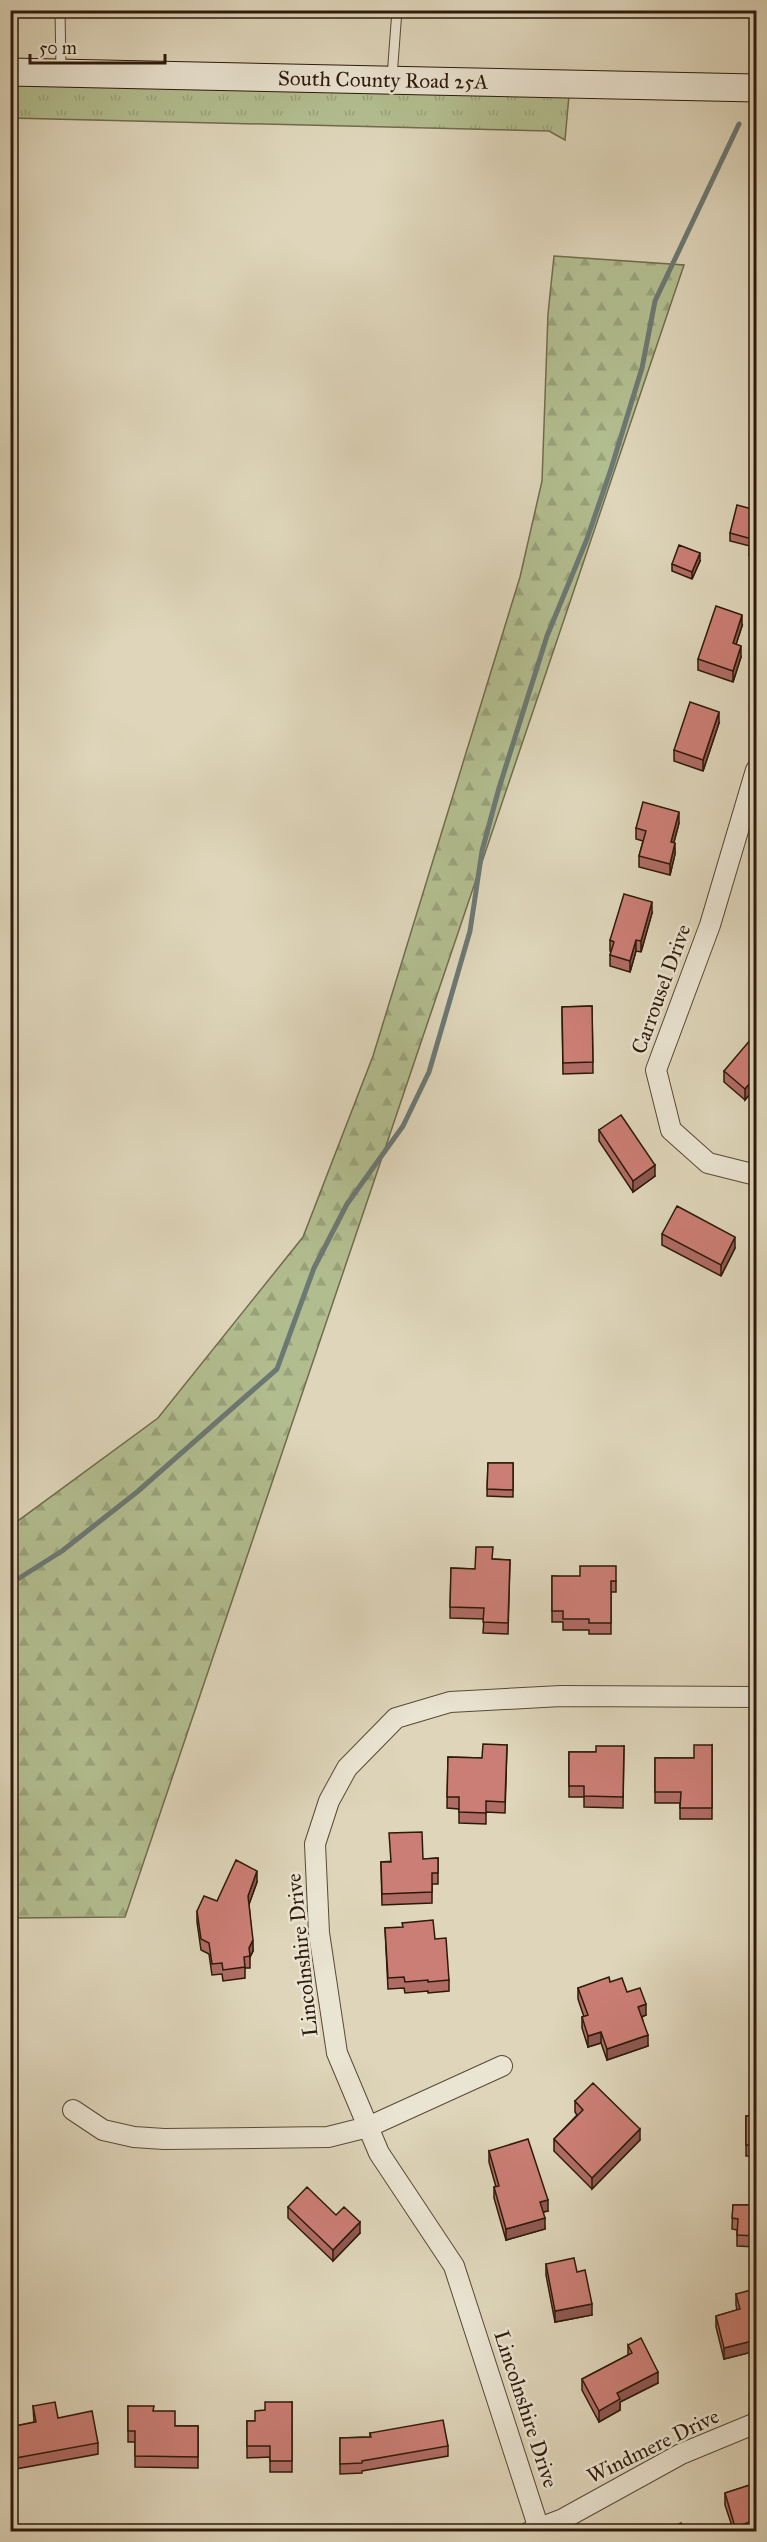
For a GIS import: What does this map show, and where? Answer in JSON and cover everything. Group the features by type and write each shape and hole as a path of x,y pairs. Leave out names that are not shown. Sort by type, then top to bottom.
{"main road":[{"name":"South County Road 25A","path":"10,72 756,88"}],"street":[{"name":"Carrousel Drive","path":"756,770 710,925 656,1070 671,1130 708,1163 756,1175"},
{"name":"Lincolnshire Drive","path":"536,2531 454,2266 379,2153 336,2053 319,1933 315,1844 329,1801 347,1768 396,1718 450,1702 561,1696 756,1697"},
{"path":"74,2110 103,2130 134,2137 164,2139 328,2137 368,2127 502,2066"},
{"name":"Windmere Drive","path":"536,2531 563,2519 681,2454 756,2423"}],"lane":[{"path":"60,10 62,73"},
{"path":"392,80 397,10"}],"green space":[{"path":"11,72 570,84 565,140 549,131 11,118"},
{"path":"554,256 684,265 125,1917 11,1918 11,1526 158,1418 303,1237 373,1056 520,577 542,481 548,314"}],"building":[{"path":"737,505 756,510 756,551 749,549 752,539 730,533"},
{"path":"679,545 700,553 692,572 672,564"},
{"path":"716,606 742,615 733,643 741,646 733,671 698,659"},
{"path":"690,702 719,712 703,760 674,750"},
{"path":"643,802 679,812 671,842 675,843 670,864 639,856 646,831 636,828"},
{"path":"624,894 652,902 641,941 636,940 630,961 610,955 614,942 610,940"},
{"path":"592,1006 593,1062 563,1063 562,1007"},
{"path":"751,1039 756,1044 756,1080 754,1078 745,1089 724,1071"},
{"path":"621,1115 655,1165 633,1181 599,1130"},
{"path":"677,1206 735,1237 721,1265 662,1234"},
{"path":"488,1463 513,1463 513,1490 487,1489"},
{"path":"476,1547 493,1547 492,1559 510,1560 508,1623 483,1622 484,1608 450,1607 451,1568 475,1569"},
{"path":"580,1566 616,1566 616,1581 611,1581 611,1623 589,1623 589,1619 563,1619 563,1611 552,1611 552,1576 580,1576"},
{"path":"756,1567 756,1604 755,1604"},
{"path":"483,1744 507,1745 505,1802 486,1801 486,1813 459,1812 459,1797 447,1797 448,1757 482,1758"},
{"path":"694,1745 712,1745 712,1808 680,1808 681,1792 655,1792 655,1758 694,1758"},
{"path":"596,1746 624,1746 623,1797 584,1796 584,1786 569,1786 569,1752 596,1752"},
{"path":"422,1832 423,1859 438,1858 438,1873 432,1873 432,1892 382,1894 381,1862 391,1862 389,1833"},
{"path":"236,1860 257,1871 248,1896 253,1940 249,1948 250,1956 244,1957 245,1967 223,1970 222,1963 212,1964 209,1943 201,1939 197,1911 204,1896 217,1901"},
{"path":"433,1920 435,1939 446,1938 449,1980 405,1982 404,1977 388,1978 385,1928 403,1927 402,1923"},
{"path":"609,1977 610,1982 622,1978 627,1992 640,1988 646,2004 638,2007 648,2035 607,2049 601,2032 588,2036 582,2017 588,2015 578,1988"},
{"path":"593,2083 640,2129 592,2178 554,2139 583,2110 575,2101"},
{"path":"746,2116 756,2116 756,2145 746,2145"},
{"path":"528,2139 548,2200 540,2202 545,2218 506,2229 494,2187 499,2186 489,2151"},
{"path":"751,2180 756,2180 756,2236 737,2235 738,2219 732,2218 733,2205 750,2205"},
{"path":"307,2187 336,2215 344,2207 360,2222 333,2250 288,2207"},
{"path":"574,2258 577,2272 585,2270 592,2304 555,2311 546,2264"},
{"path":"751,2290 756,2304 756,2340 724,2348 716,2316 740,2309 736,2294"},
{"path":"641,2338 658,2372 617,2393 620,2399 599,2411 582,2379 632,2353 628,2345"},
{"path":"55,2402 58,2418 92,2411 98,2443 10,2459 10,2427 36,2422 33,2406"},
{"path":"265,2402 292,2402 292,2461 270,2461 270,2446 247,2446 247,2421 255,2421 255,2411 265,2410"},
{"path":"128,2406 154,2406 153,2411 175,2411 175,2426 198,2426 198,2457 135,2456 135,2431 128,2431"},
{"path":"443,2420 448,2446 362,2461 362,2463 340,2464 340,2438 371,2437 370,2433"},
{"path":"756,2483 756,2520 735,2527 725,2493"},
{"path":"681,2523 684,2532 662,2532"}],"waterway":[{"path":"10,1584 62,1551 137,1492 277,1369 314,1268 347,1204 403,1126 429,1072 470,931 482,851 499,788 547,636 587,539 611,469 642,368 655,301 739,124"}]}
